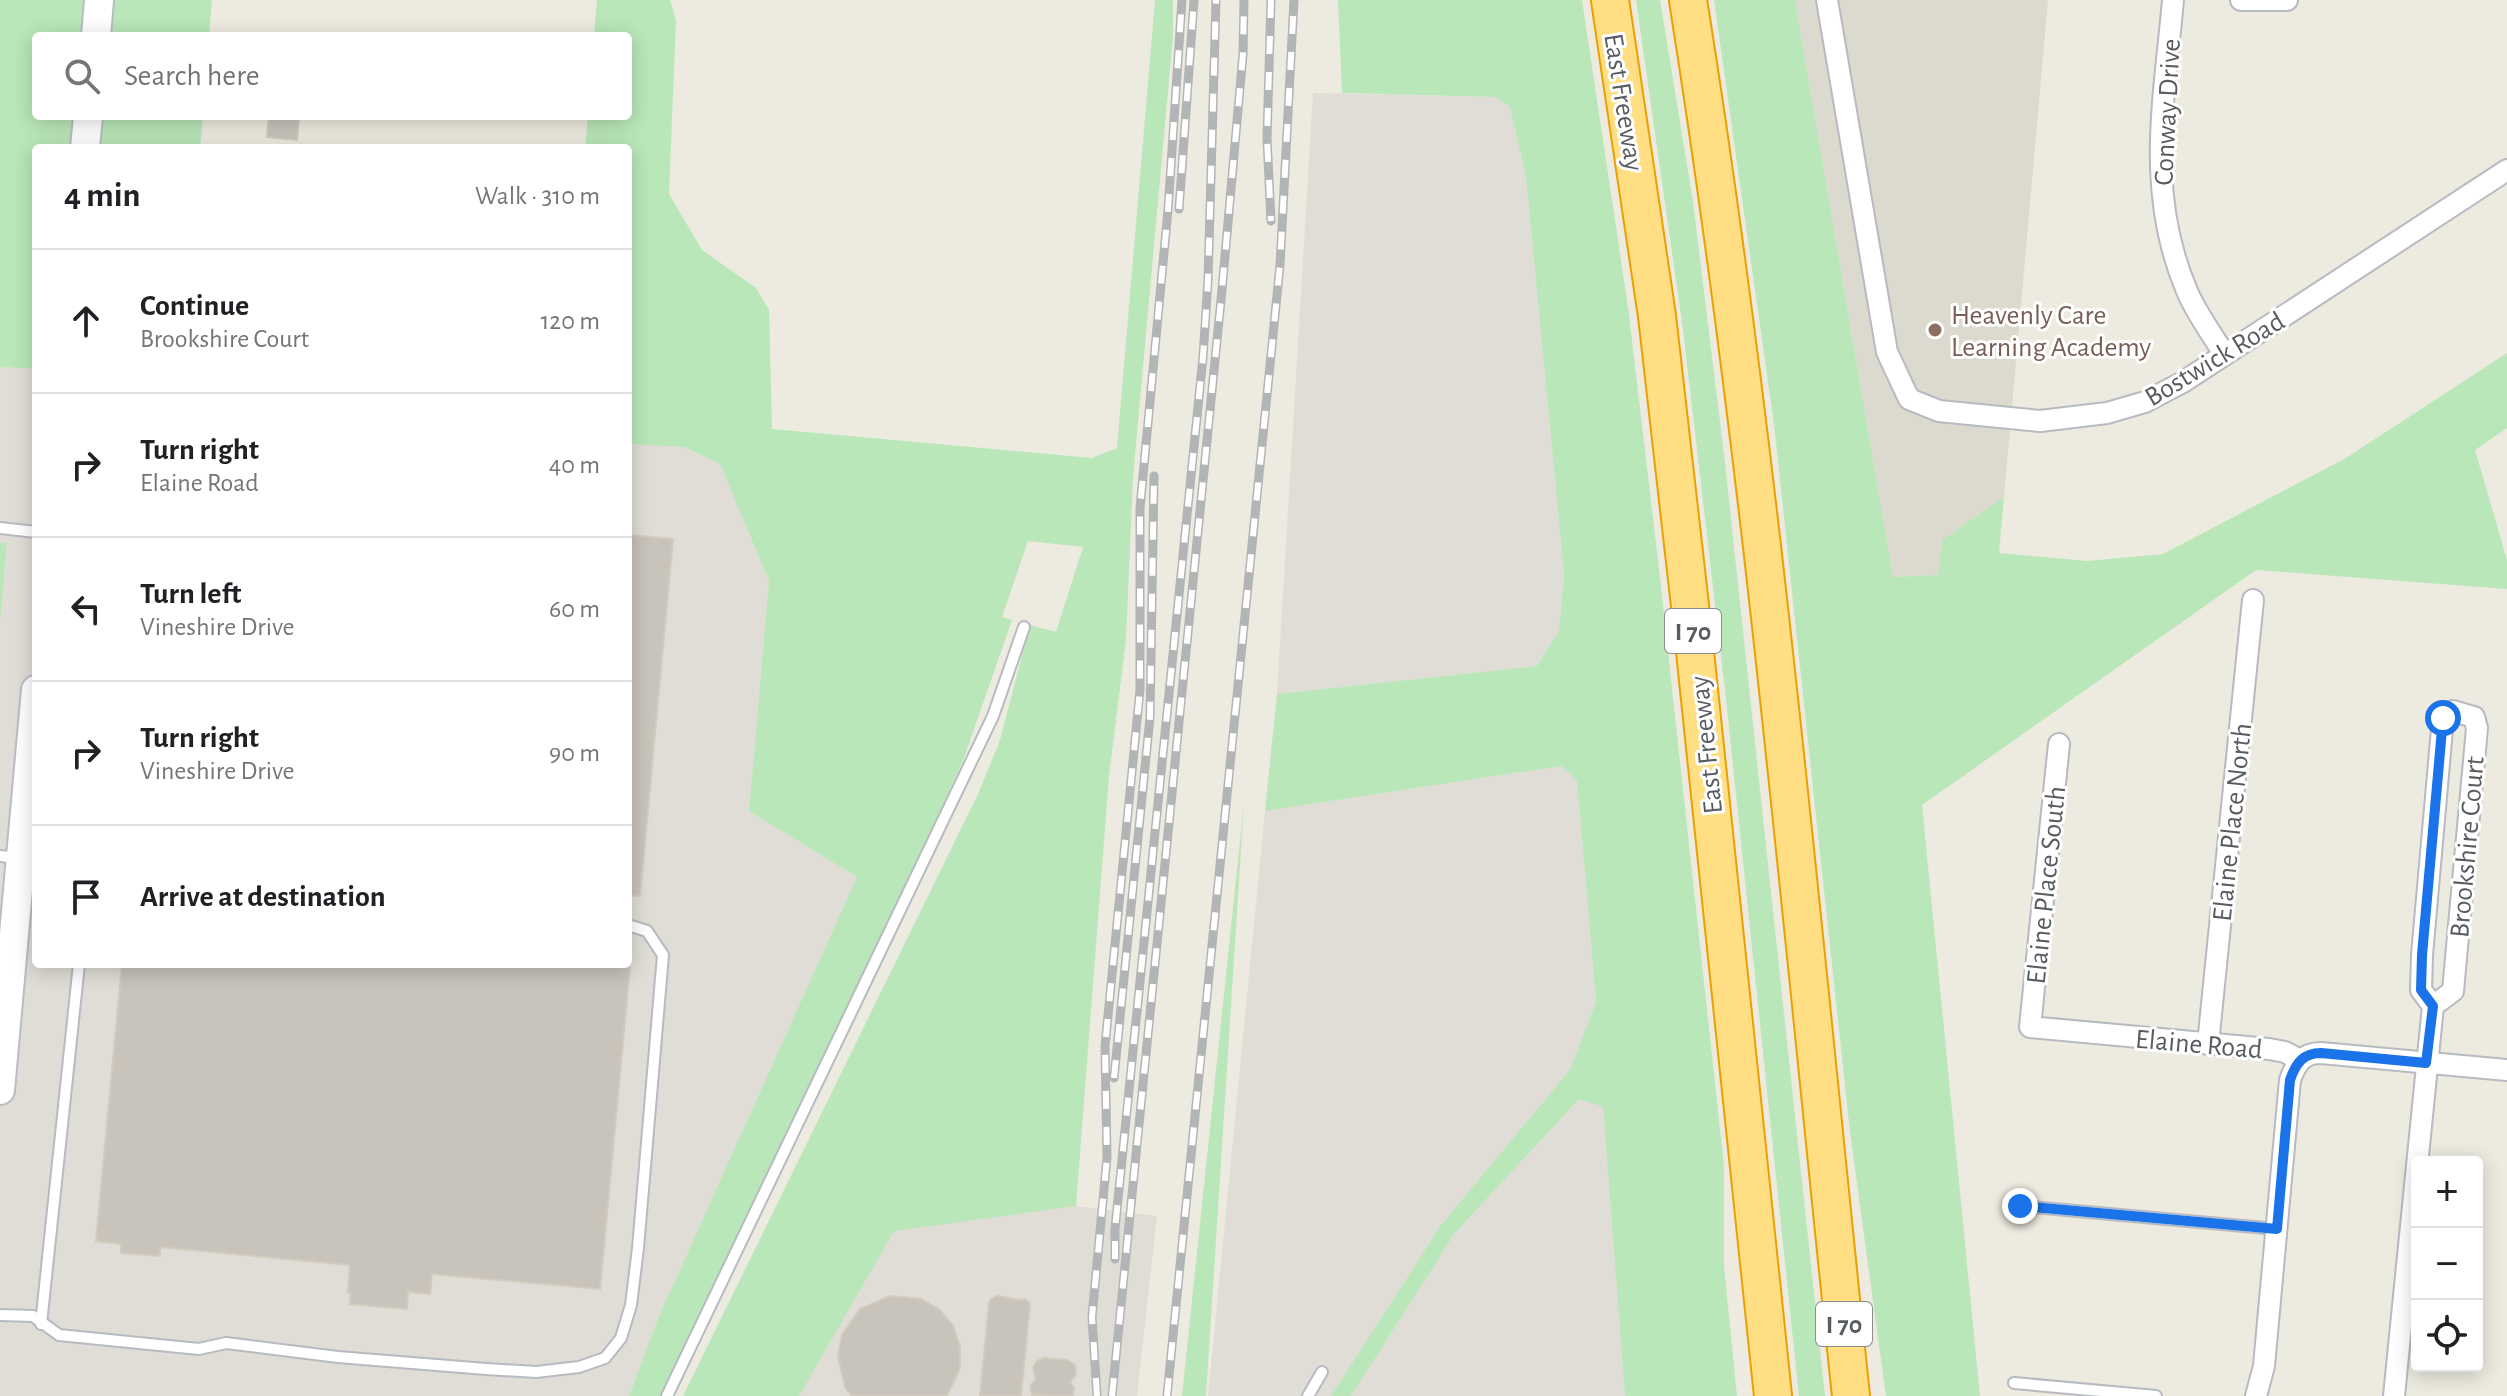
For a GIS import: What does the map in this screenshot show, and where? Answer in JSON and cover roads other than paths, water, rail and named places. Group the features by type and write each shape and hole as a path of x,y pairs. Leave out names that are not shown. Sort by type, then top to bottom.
{"highway":[{"name":"East Freeway","path":"1610,0 1659,331 1773,1396"},
{"name":"I 70","path":"1688,0 1724,246 1764,567 1853,1396"}],"street":[{"path":"96,32 99,0"},
{"name":"Bostwick Road","path":"1827,0 1887,352 1909,399 1939,411 2040,421 2107,413 2145,402 2507,170"},
{"name":"Conway Drive","path":"2173,0 2159,157 2161,202 2171,248 2188,293 2224,354"},
{"path":"2241,0 2287,0"},
{"path":"85,144 88,120"},
{"name":"Elaine Place North","path":"2208,1044 2253,600"},
{"name":"Brookshire Court","path":"2394,1396 2433,1006 2421,990 2422,955 2443,718 2453,711 2474,717 2477,728 2453,991 2433,1006"},
{"path":"0,1090 32,730"},
{"name":"Elaine Place South","path":"2030,1027 2059,744"},
{"name":"Elaine Road","path":"2030,1027 2269,1049 2285,1052 2300,1060 2310,1053 2321,1053 2507,1070"},
{"path":"2256,1396 2264,1366 2290,1080 2300,1060"}],"lane":[{"path":"0,528 32,532"},
{"path":"667,1396 993,716 1024,627"},
{"path":"0,1315 33,1316 59,1335 199,1349 226,1343 338,1357 536,1372 579,1367 605,1358 621,1338 631,1305 663,955 647,931 632,926"},
{"path":"41,1324 79,968"},
{"path":"2020,1206 2277,1229"},
{"path":"1308,1396 1322,1372"},
{"path":"2014,1383 2156,1396"}],"railway":[{"path":"1097,1396 1092,1317 1107,1157 1105,1046 1140,690 1140,508 1168,210 1182,0"},
{"path":"1179,209 1194,0"},
{"path":"1115,1259 1115,1229 1203,357 1216,0"},
{"path":"1112,1396 1222,290 1243,54 1244,0"},
{"path":"1271,0 1267,138 1271,221"},
{"path":"1167,1396 1280,265 1294,0"},
{"path":"1114,1078 1150,717 1154,476"}],"place":[{"name":"Heavenly Care Learning Academy","path":"1935,330"}]}
